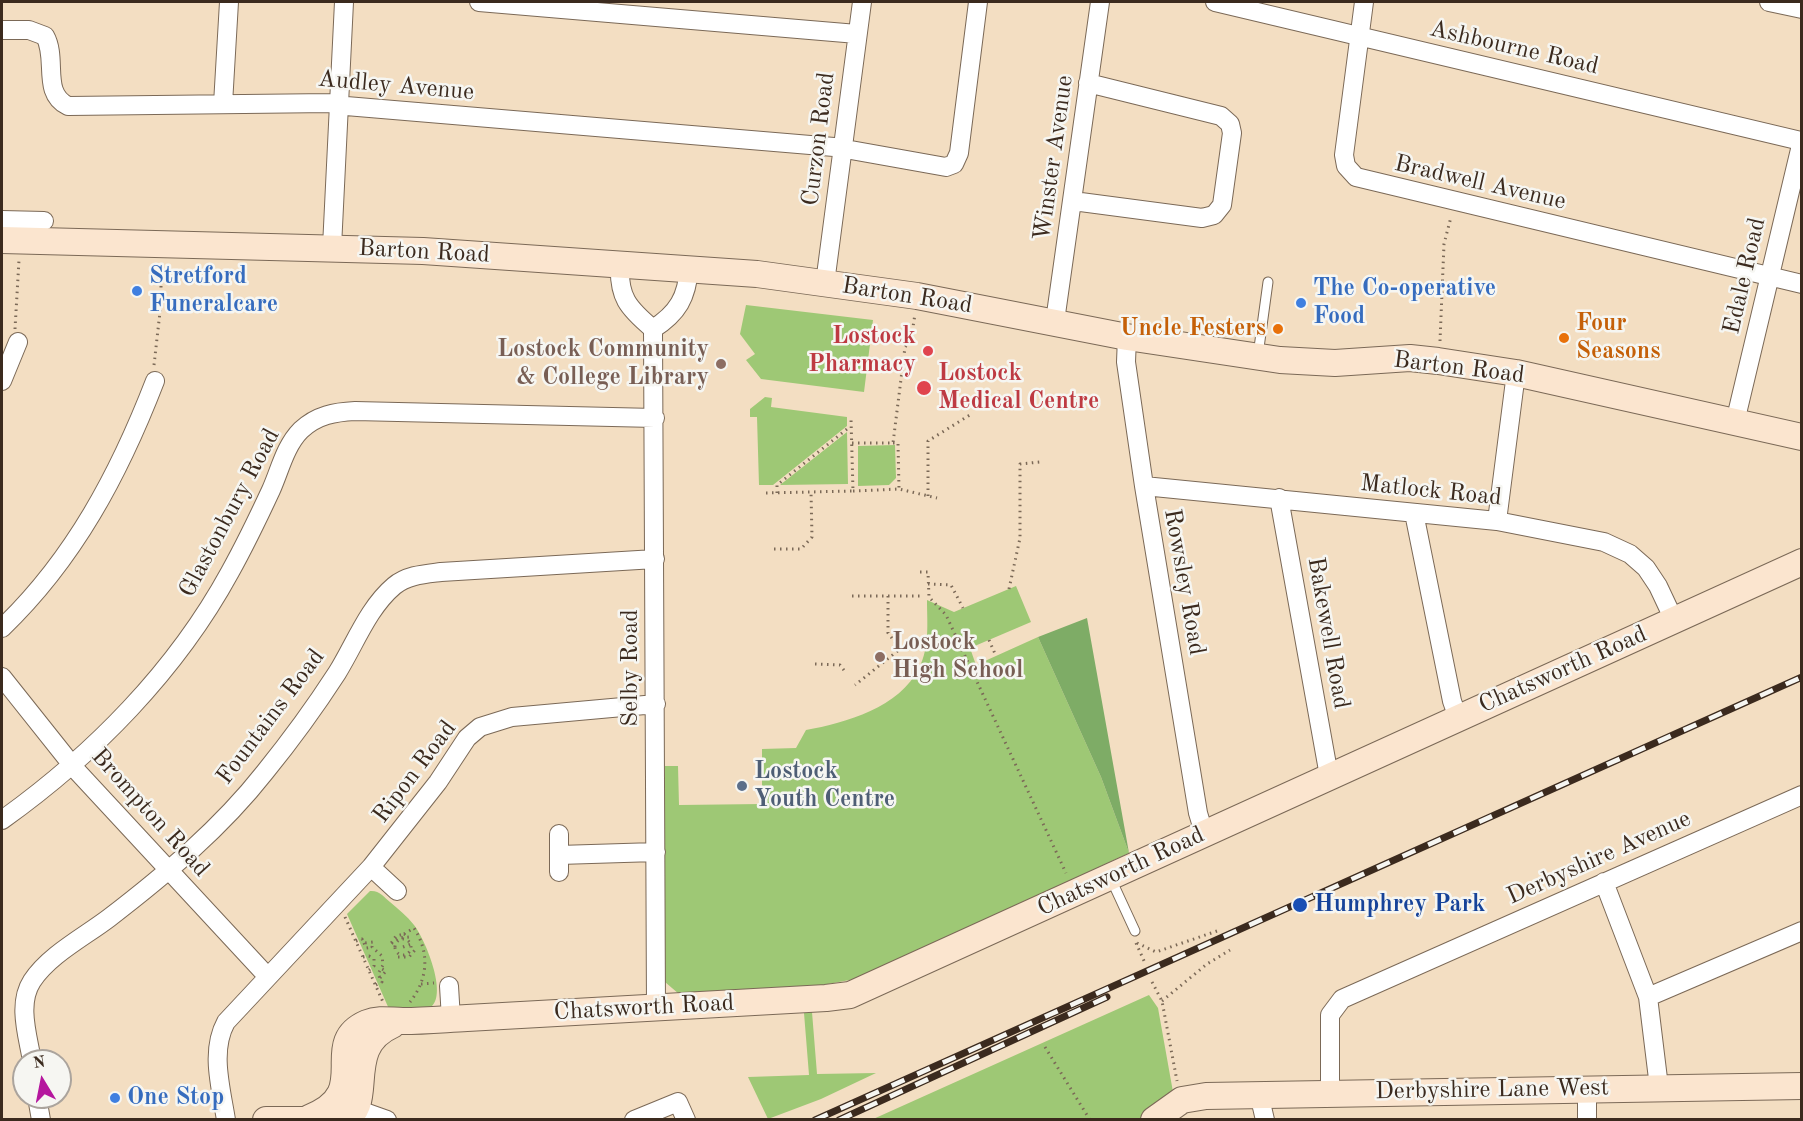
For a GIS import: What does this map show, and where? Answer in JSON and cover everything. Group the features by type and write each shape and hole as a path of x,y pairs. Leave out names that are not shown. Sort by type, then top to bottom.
{"street":[{"path":"223,104 229,2"},
{"path":"332,247 344,2"},
{"path":"479,2 857,34"},
{"name":"Curzon Road","path":"825,283 862,2"},
{"name":"Audley Avenue","path":"2,30 29,30 45,36 51,51 53,91 59,102 68,106 338,104 842,149 950,166 956,162 978,2"},
{"name":"Winster Avenue","path":"1055,321 1100,2"},
{"name":"Ashbourne Road","path":"1215,2 1244,5 1360,36 1801,141"},
{"name":"Bradwell Avenue","path":"1364,2 1345,149 1346,166 1361,180 1802,284"},
{"path":"1769,2 1802,9"},
{"path":"1073,201 1202,218 1214,216 1222,205 1232,133 1230,124 1221,116 1088,83"},
{"name":"Edale Road","path":"1735,422 1801,141"},
{"path":"2,220 44,221"},
{"name":"Barton Road","path":"10,252 162,244 332,247 689,268 825,283 1055,321 1127,337 1257,357 1335,363 1389,358 1438,361 1516,373 1802,437"},
{"path":"620,263 620,286 625,300 653,329 679,308 687,291 689,268"},
{"name":"Selby Road","path":"653,329 656,1007"},
{"name":"Rowsley Road","path":"1127,337 1126,362 1143,486 1200,821 1204,833"},
{"path":"2,381 18,342"},
{"path":"1497,521 1516,373"},
{"path":"2,628 48,578 85,529 125,456 155,381"},
{"name":"Glastonbury Road","path":"2,820 73,765 158,677 190,635 223,585 250,535 290,444 301,430 316,418 334,412 356,411 655,418"},
{"name":"Matlock Road","path":"1143,486 1497,521 1604,542 1630,554 1646,568 1658,586 1674,620"},
{"name":"Bakewell Road","path":"1279,498 1329,776"},
{"path":"1414,513 1452,701 1458,718"},
{"name":"Fountains Road","path":"30,1049 24,1013 25,997 31,982 54,959 201,841 263,775 338,672 375,607 396,584 415,576 441,572 655,559"},
{"name":"Chatsworth Road","path":"311,1119 324,1112 340,1098 344,1089 344,1052 349,1039 367,1023 399,1016 451,1019 826,998 850,994 1802,562"},
{"name":"Brompton Road","path":"2,677 73,765 268,977"},
{"name":"Ripon Road","path":"226,1119 217,1053 220,1033 226,1022 371,867 438,782 467,738 480,727 512,717 656,704"},
{"name":"Derbyshire Avenue","path":"1330,1092 1330,1015 1342,999 1802,795"},
{"path":"559,834 559,863 656,852"},
{"path":"371,867 397,891"},
{"path":"1604,882 1648,997 1659,1087"},
{"path":"1648,997 1802,931"},
{"path":"444,985 451,1019"},
{"name":"Chatsworth Road","path":"349,1114 360,1098 363,1055 367,1045 374,1036 399,1016"},
{"name":"Derbyshire Lane West","path":"1182,1100 1259,1094 1330,1092 1802,1086"},
{"path":"1587,1088 1587,1119"},
{"path":"1259,1094 1265,1119"},
{"path":"1154,1119 1182,1100"},
{"path":"634,1119 678,1102 686,1119"},
{"path":"349,1114 387,1119"},
{"path":"266,1119 311,1119"}],"lane":[{"path":"1257,357 1268,282"},
{"path":"1110,877 1136,931"}],"path":[{"path":"1438,361 1444,244 1454,203"},
{"path":"155,381 153,364 161,303 162,244"},
{"path":"10,252 18,342"},
{"path":"892,443 905,347 911,340 915,314 904,312"},
{"path":"928,496 928,441 973,413"},
{"path":"851,419 853,491"},
{"path":"777,492 777,485 847,429 851,429"},
{"path":"852,443 898,443 899,489"},
{"path":"1009,589 1020,538 1020,464 1040,462"},
{"path":"766,493 899,489 937,498"},
{"path":"774,549 801,549 812,537 811,491"},
{"path":"920,572 928,573 929,597 946,615 1066,873"},
{"path":"928,584 951,585 963,608"},
{"path":"852,596 921,596"},
{"path":"855,685 900,649 888,633 888,596"},
{"path":"989,640 996,656"},
{"path":"815,664 840,665 846,673"},
{"path":"338,902 376,986 399,1016 421,984 425,971 423,944 414,928 397,937"},
{"path":"1144,963 1136,942 1156,952 1220,930"},
{"path":"397,937 411,944"},
{"path":"397,937 396,952 409,956"},
{"path":"356,941 362,939 364,943 373,942 372,947 382,956 382,969 378,974 382,982 376,986"},
{"path":"403,947 411,944"},
{"path":"409,956 411,944"},
{"path":"398,957 409,956 415,950"},
{"path":"1162,1001 1207,964 1230,950"},
{"path":"363,957 369,956 374,959 374,966 369,970"},
{"path":"1152,982 1162,1001 1182,1100"},
{"path":"421,984 444,985"},
{"path":"1045,1047 1090,1119"}],"green space":[{"path":"746,305 873,320 864,392 761,379 746,360 755,354 740,334"},
{"path":"765,397 772,398 771,407 847,417 847,426 773,485 759,485 757,417 750,417 750,409"},
{"path":"847,432 848,484 780,485"},
{"path":"895,445 896,478 889,485 858,486 858,446"},
{"path":"1016,586 1031,622 970,648 976,665 1038,637 1101,777 1129,853 860,978 823,985 679,994 665,982 665,766 678,766 679,805 762,804 762,749 796,748 806,730 838,723 870,711 899,693 910,682 925,652 927,600 954,612"},
{"path":"1087,618 1129,853 1101,777 1038,637"},
{"path":"370,891 383,896 419,932 429,954 436,979 436,1000 431,1007 389,1009 347,914"},
{"path":"1149,995 1158,1008 1173,1092 1141,1119 871,1120"},
{"path":"812,1012 817,1074 876,1073 821,1099 768,1119 748,1077 809,1075 804,1013"}],"railway":[{"path":"815,1120 1802,677"},
{"path":"839,1120 1107,997"}],"place":[{"name":"Stretford Funeralcare","path":"137,291"},
{"name":"The Co-operative Food","path":"1301,303"},
{"name":"Uncle Festers","path":"1278,329"},
{"name":"Four Seasons","path":"1564,338"},
{"name":"Lostock Pharmacy","path":"928,351"},
{"name":"Lostock Community & College Library","path":"721,364"},
{"name":"Lostock Medical Centre","path":"924,388"},
{"name":"Lostock High School","path":"880,657"},
{"name":"Lostock Youth Centre","path":"742,786"},
{"name":"Humphrey Park","path":"1300,905"},
{"name":"One Stop","path":"115,1098"}]}
